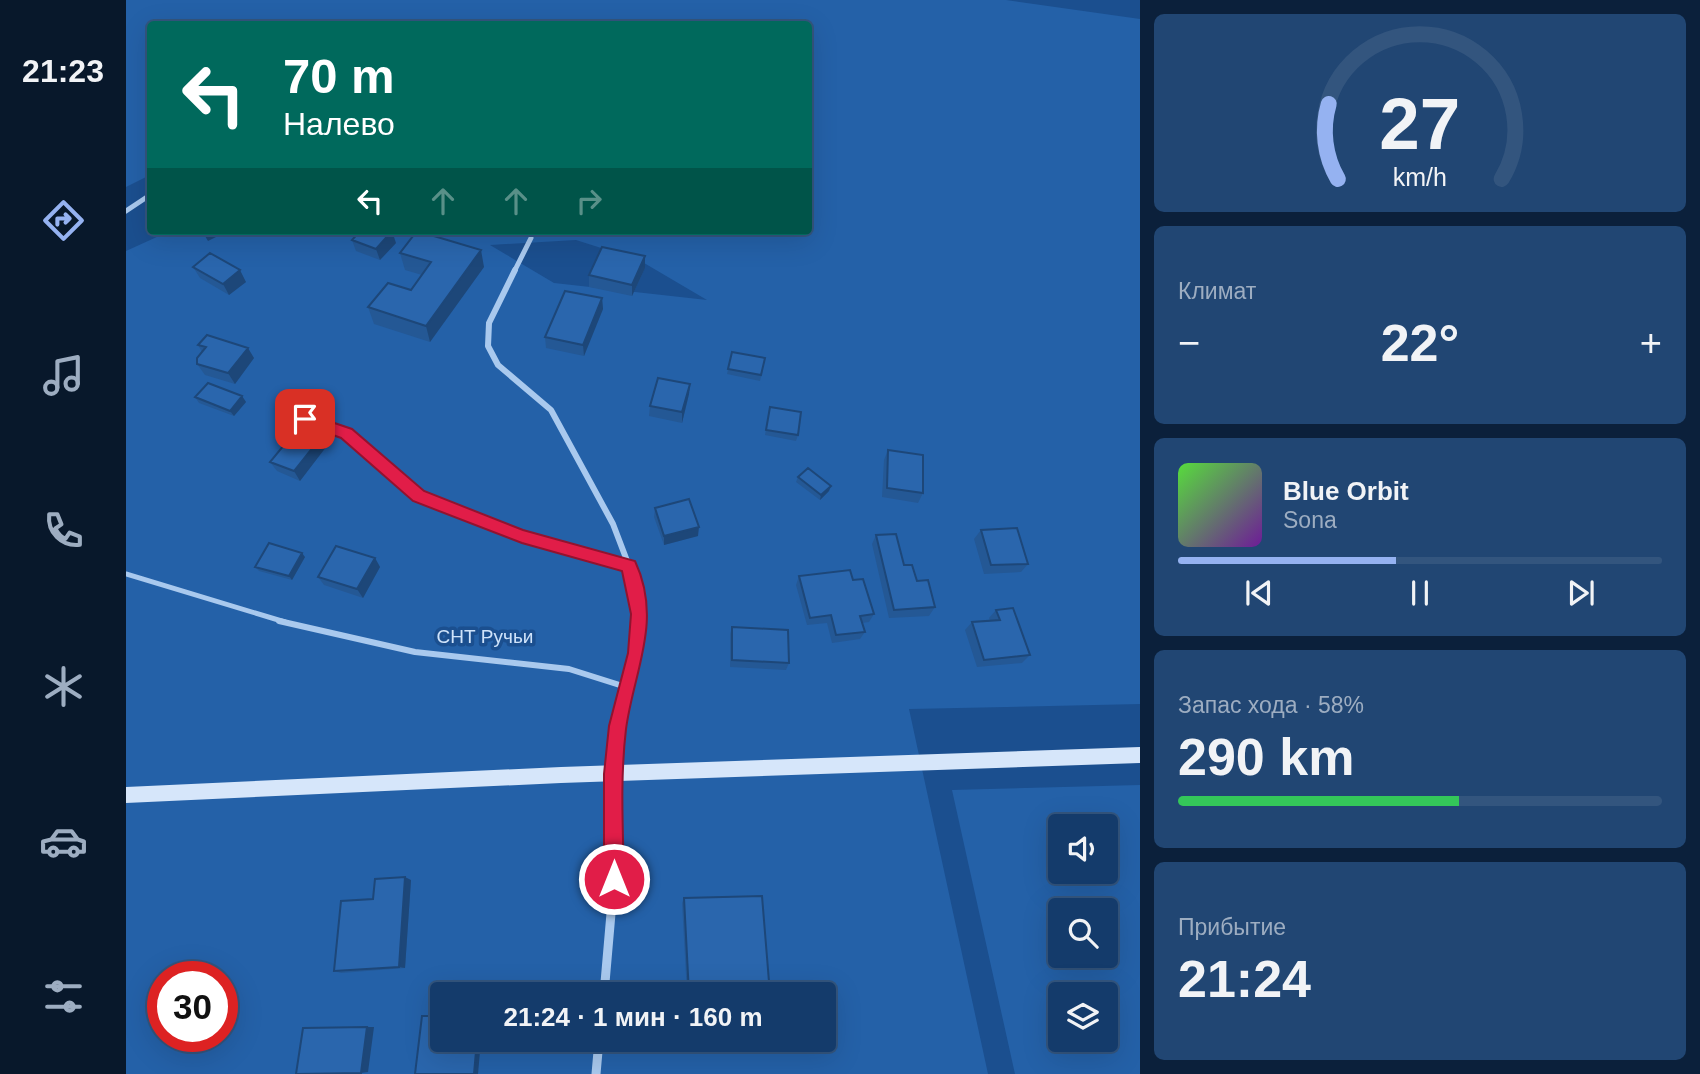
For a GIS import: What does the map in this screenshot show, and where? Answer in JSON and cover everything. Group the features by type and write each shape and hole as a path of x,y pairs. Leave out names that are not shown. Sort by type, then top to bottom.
{"main road":[{"path":"126,795 1140,755"}],"street":[{"path":"126,211 147,197"},
{"path":"531,238 514,267 489,323 488,346 498,365 551,411 613,524 629,566 639,614 637,653 625,687 613,774 614,879 605,982"},
{"path":"596,1074 598,1052"}],"lane":[{"path":"305,419 346,433 418,496 522,536 629,566"},
{"path":"126,574 297,626 415,652 569,669 625,687"}],"green space":[{"name":"СНТ Ручьи","path":"126,0 1006,0 1140,19 1140,704 909,709 988,1074 126,1074 126,251 161,235 812,235 812,21 147,21 147,176 126,187","holes":["576,240 639,260 707,300 554,283 490,245"]},
{"path":"1140,785 1140,1074 1015,1074 952,790"}],"building":[{"path":"356,235 388,235 376,249 352,240"},
{"path":"414,235 430,235 481,250 426,326 368,307 388,283 411,290 431,262 400,253"},
{"path":"602,247 645,256 632,285 589,275"},
{"path":"210,253 240,270 223,284 193,267"},
{"path":"565,291 602,298 583,345 545,337"},
{"path":"207,335 248,348 228,373 197,364 197,358 206,347 198,345"},
{"path":"732,352 765,358 761,375 728,369"},
{"path":"658,378 690,384 682,412 650,406"},
{"path":"208,383 242,396 230,411 195,397"},
{"path":"770,407 801,412 798,435 766,430"},
{"path":"298,428 321,437 294,471 270,462"},
{"path":"888,450 923,455 923,493 887,488"},
{"path":"808,468 831,486 821,495 798,477"},
{"path":"689,499 699,527 664,536 655,508"},
{"path":"1017,528 1028,564 991,565 981,530"},
{"path":"896,534 904,565 912,565 917,581 928,580 935,607 894,610 876,535"},
{"path":"269,543 302,553 289,576 255,567"},
{"path":"336,546 375,558 357,589 318,577"},
{"path":"850,570 853,580 863,579 874,614 860,616 865,632 836,635 831,615 810,618 799,576"},
{"path":"1013,608 1030,655 984,660 972,622 1000,620 996,610"},
{"path":"732,627 788,630 789,663 732,660"},
{"path":"405,877 399,967 334,971 341,901 373,899 375,879"},
{"path":"762,896 769,982 688,982 684,898"},
{"path":"422,1016 430,1016 430,1052 476,1052 474,1074 415,1074"},
{"path":"367,1027 361,1073 296,1074 303,1028"}],"route":[{"path":"305,419 346,433 418,496 522,536 629,566 639,614 637,653 625,687 613,774 614,879"}]}
